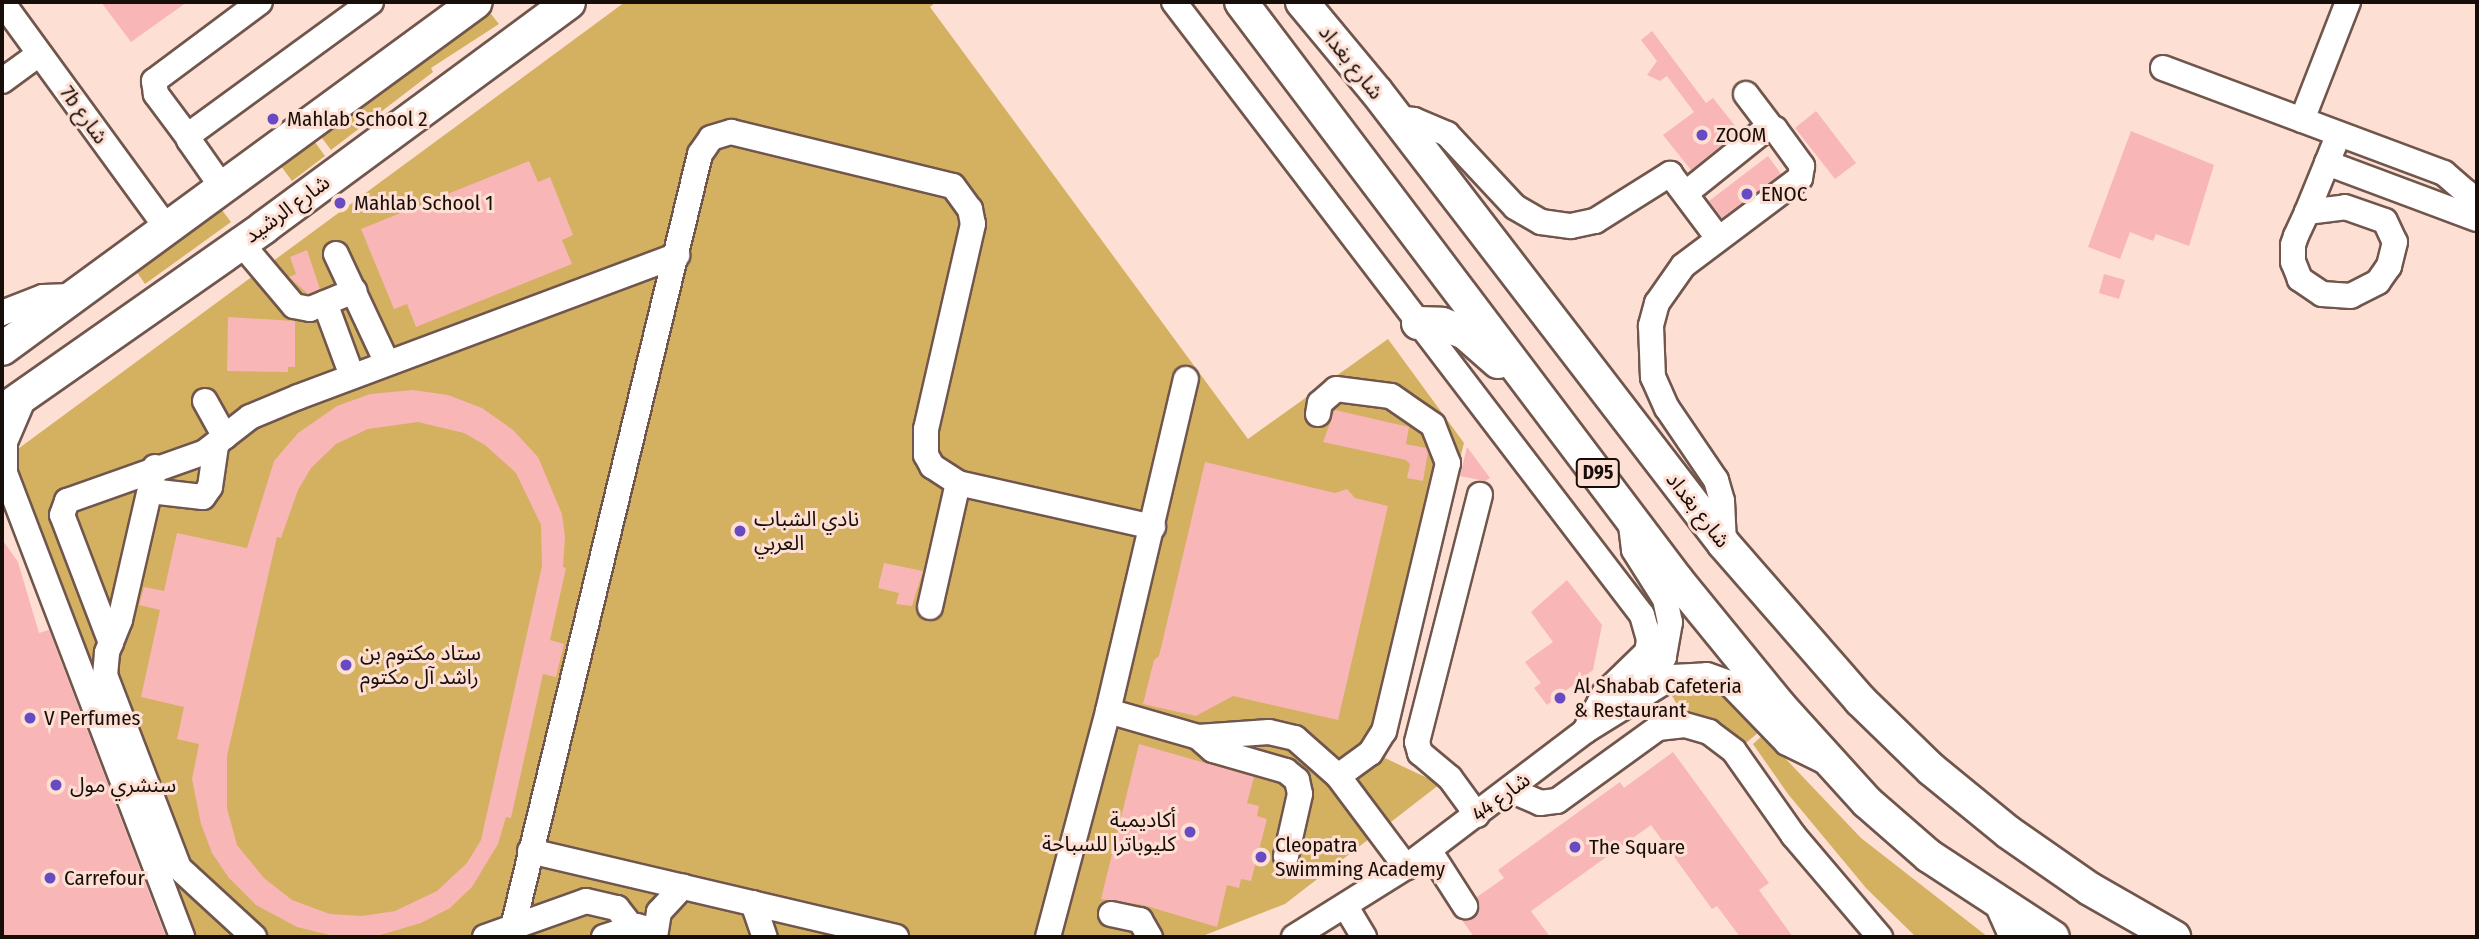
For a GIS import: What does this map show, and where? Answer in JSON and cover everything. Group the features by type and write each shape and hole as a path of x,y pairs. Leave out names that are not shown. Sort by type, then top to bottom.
{"main road":[{"path":"2,349 476,2"},
{"name":"شارع الرشيد","path":"14,402 241,243 569,2"},
{"name":"D95","path":"1241,2 1728,644 1832,765 1929,856 1997,904 2053,937"},
{"name":"شارع بغداد","path":"1301,2 1396,118 1724,544 1860,700 1931,769 2008,832 2090,889 2174,937"},
{"path":"1418,323 1442,324 1465,333 1556,415"}],"street":[{"name":"7b شارع","path":"2,2 166,227"},
{"path":"222,187 156,94 154,81 260,2"},
{"path":"188,137 371,2"},
{"path":"1174,2 1647,627 1647,652 1604,694 1585,732"},
{"path":"2302,120 2348,2"},
{"path":"2,80 39,54"},
{"path":"2163,68 2453,178 2466,192 2475,218"},
{"path":"1724,544 1722,501 1716,480 1658,393 1649,343 1657,303 1672,279 1718,238 1800,178 1800,159 1746,94"},
{"path":"1396,118 1414,120 1447,134 1515,206 1556,226 1595,222 1665,163 1718,238"},
{"path":"1686,193 1771,127"},
{"path":"513,927 700,155 711,138 721,133 953,186 970,209 974,223 925,442 932,466 958,483 1153,527"},
{"path":"2306,212 2345,207 2385,221 2395,242 2389,266 2378,282 2361,293 2341,298 2306,285 2295,271 2292,253 2306,212 2339,134"},
{"path":"2327,163 2475,218"},
{"path":"241,243 294,306 310,309 354,292"},
{"path":"336,254 387,363"},
{"path":"111,643 62,507 70,499 153,479 220,441 250,416 677,255"},
{"path":"2,313 43,297 71,296"},
{"path":"325,303 352,376"},
{"path":"1048,937 1108,712 1186,379"},
{"path":"1318,414 1320,403 1336,389 1391,396 1433,425 1448,463 1384,731 1370,753 1338,776"},
{"path":"153,479 203,497 210,487 220,441 205,401"},
{"path":"14,402 5,442 5,482 183,937"},
{"path":"153,479 105,675 169,849 194,886 254,937"},
{"path":"930,607 958,483"},
{"path":"1477,815 1450,778 1420,753 1417,742 1480,495"},
{"name":"شارع 44","path":"1630,517 1634,550 1665,599 1670,622 1664,657 1634,696"},
{"name":"شارع 44","path":"1294,937 1346,907 1424,854 1634,696 1683,674 1718,678 1738,690 1787,743 1832,765"},
{"path":"1108,712 1198,737 1282,734 1307,745 1424,854 1465,901"},
{"path":"1510,790 1540,803 1557,801 1658,728 1685,725 1710,732 1734,751 1794,836 1880,937"},
{"path":"1198,737 1213,750 1286,771 1297,780 1300,794 1286,856"},
{"path":"530,851 753,902 818,928 896,937"},
{"path":"646,934 659,912 683,886"},
{"path":"485,937 586,901 617,908 646,934"},
{"path":"753,902 765,937"},
{"path":"1997,904 2012,937"},
{"path":"1346,907 1364,937"},
{"path":"1111,914 1139,920 1150,937"},
{"path":"604,937 646,934"}],"shaded area":[{"name":"نادي الشباب العربي","path":"625,2 936,2 930,7 1248,439 1388,339 1464,443 1385,758 1440,784 1285,904 1200,937 192,937 7,457"},
{"path":"487,9 499,24 431,68 433,72 331,150 319,134"},
{"path":"312,138 325,156 292,181 278,162"},
{"path":"219,206 231,222 145,284 134,268"},
{"path":"1700,687 1730,700 1759,732 1740,748 1685,718 1668,689"},
{"path":"1763,735 1861,838 1988,937 1916,937 1866,888 1788,794 1753,744"}],"building":[{"path":"101,2 187,2 131,42"},
{"name":"ZOOM","path":"1652,31 1706,103 1713,98 1739,131 1691,170 1663,135 1694,112 1667,76 1660,81 1647,75 1657,61 1641,40"},
{"path":"1816,111 1856,163 1835,179 1795,128"},
{"path":"2131,131 2214,165 2189,246 2156,234 2153,241 2130,232 2120,259 2088,247"},
{"path":"1768,156 1781,174 1722,218 1709,201"},
{"path":"529,161 538,182 550,177 573,235 562,240 572,264 416,327 407,304 394,309 361,229"},
{"path":"307,250 320,289 308,294 289,277 296,274 290,257"},
{"path":"2104,274 2125,280 2119,299 2099,293"},
{"path":"228,317 295,321 295,367 288,367 288,372 227,371"},
{"path":"413,390 448,395 482,408 513,430 538,457 562,514 565,537 563,567 566,568 550,640 564,644 556,677 543,674 511,818 506,817 498,844 472,887 450,908 421,923 380,935 338,937 297,927 256,905 229,878 212,853 201,824 192,779 199,744 177,739 184,707 141,697 160,610 139,605 144,587 164,591 177,533 247,548 274,461 298,433 337,406 370,394","holes":["418,422 464,433 485,445 516,473 541,525 542,566 481,840 467,863 437,891 395,911 362,916 330,914 292,900 264,878 237,845 227,808 227,756 277,537 281,538 298,490 311,468 336,444 368,429"]},
{"path":"1335,410 1409,427 1406,444 1426,448 1428,452 1423,481 1407,478 1410,464 1406,460 1323,442"},
{"path":"1467,447 1490,478 1485,481 1460,476"},
{"path":"1205,462 1335,493 1347,489 1355,498 1388,506 1338,720 1233,696 1196,716 1143,704 1154,660 1159,656"},
{"name":"سنشري مول","path":"2,539 18,562 39,633 49,630 166,937 2,937"},
{"path":"884,563 923,571 912,606 896,604 899,593 878,588"},
{"path":"1567,580 1602,625 1593,670 1547,705 1534,688 1541,683 1525,662 1553,642 1531,612"},
{"name":"أكاديمية كليوباترا للسباحة","path":"1139,744 1254,777 1247,803 1259,806 1257,816 1267,819 1251,881 1241,879 1239,888 1227,885 1217,927 1143,905 1101,899"},
{"name":"The Square","path":"1673,752 1769,883 1759,890 1793,937 1740,937 1717,906 1712,909 1651,825 1531,911 1550,937 1474,937 1462,920 1474,918 1480,906 1477,897 1504,878 1498,870 1620,782 1624,788"}],"place":[{"name":"Mahlab School 2","path":"273,119"},
{"name":"ZOOM","path":"1702,135"},
{"name":"ENOC","path":"1747,194"},
{"name":"Mahlab School 1","path":"340,203"},
{"name":"نادي الشباب العربي","path":"740,531"},
{"name":"ستاد مكتوم بن راشد آل مكتوم","path":"346,665"},
{"name":"Al Shabab Cafeteria & Restaurant","path":"1560,698"},
{"name":"V Perfumes","path":"30,718"},
{"name":"سنشري مول","path":"56,785"},
{"name":"أكاديمية كليوباترا للسباحة","path":"1190,832"},
{"name":"The Square","path":"1575,847"},
{"name":"Cleopatra Swimming Academy","path":"1261,857"},
{"name":"Carrefour","path":"50,878"}]}
